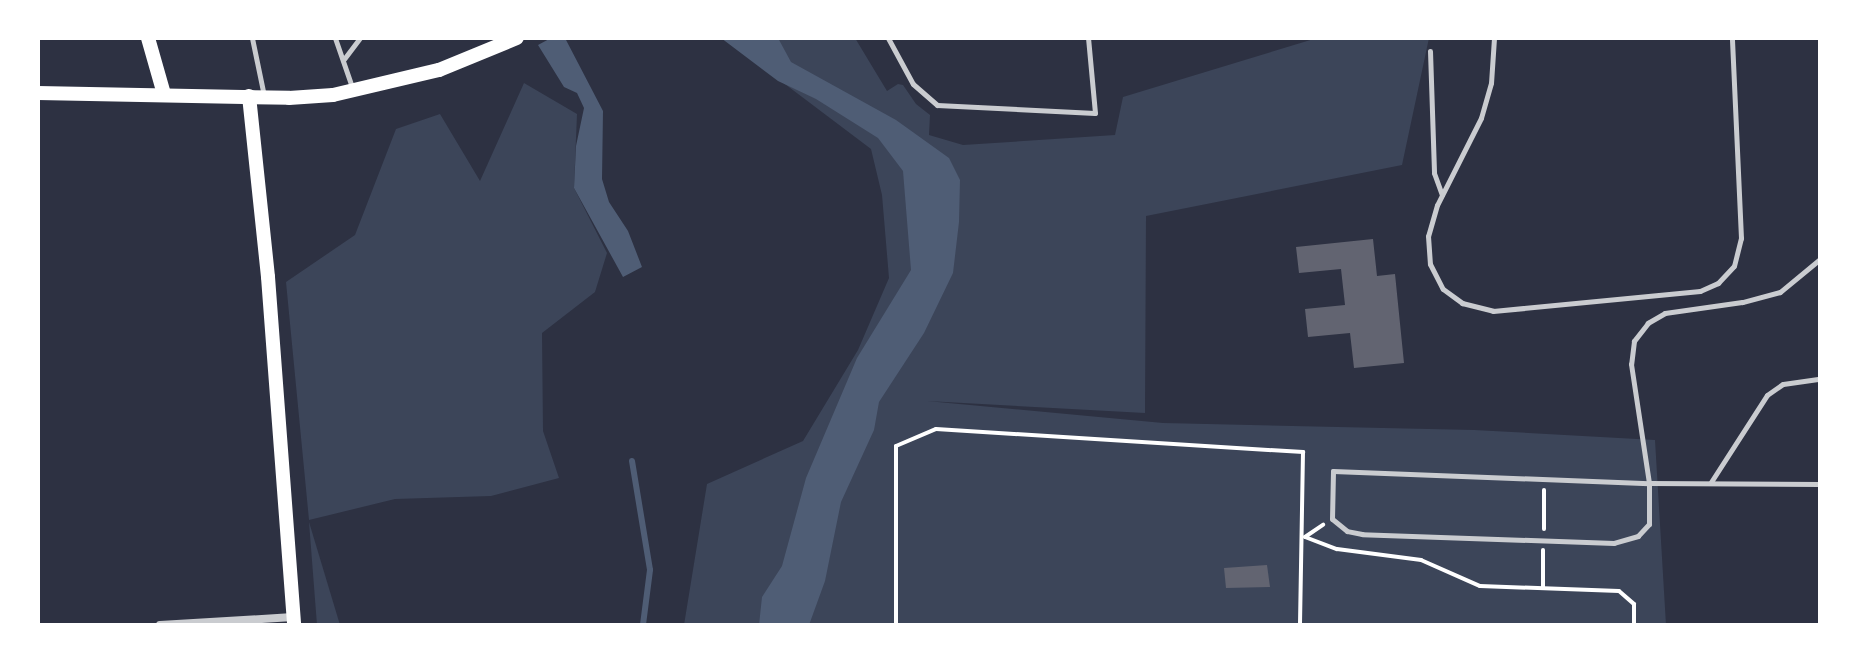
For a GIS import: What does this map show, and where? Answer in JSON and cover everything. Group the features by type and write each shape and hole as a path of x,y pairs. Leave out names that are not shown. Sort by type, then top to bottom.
{"main road":[{"path":"148,38 164,94"},
{"path":"38,93 256,97 353,92 439,70 491,44 517,38"},
{"path":"256,97 293,621"}],"street":[{"path":"160,625 293,621"}],"lane":[{"path":"252,38 256,97"},
{"path":"335,38 353,92"},
{"path":"344,59 360,38"},
{"path":"888,38 913,84 937,105 1095,113 1088,38"},
{"path":"1494,38 1491,83 1481,118 1442,195 1428,236 1430,264 1443,289 1462,303 1493,311 1700,291 1718,283 1734,266 1741,238 1732,38"},
{"path":"1430,51 1434,173 1442,195"},
{"path":"1820,259 1780,292 1742,302 1665,313 1648,323 1634,341 1631,364 1649,483 1649,524 1638,536 1614,543 1362,534 1347,531 1332,519 1333,471 1649,483 1820,484"},
{"path":"1711,483 1767,395 1783,384 1820,379"}],"path":[{"path":"896,625 896,446 922,432 967,431 1303,452 1305,537 1300,625"},
{"path":"1305,537 1332,519"},
{"path":"1305,537 1337,549 1421,560 1480,586 1619,591 1634,604 1634,625"}],"shaded area":[{"path":"551,38 565,38 603,111 602,179 609,202 628,231 642,267 623,277 574,188 576,146 584,108 577,93 564,87 538,45"},
{"path":"721,38 778,38 791,62 896,120 949,158 960,180 953,273 924,333 879,402 874,430 841,502 825,581 809,625 759,625 762,597 782,566 806,478 857,358 911,270 903,171 878,138 816,99 778,81"},
{"path":"724,38 855,38 887,91 898,84 903,85 916,104 930,115 929,135 963,145 1115,135 1123,97 1317,38 1429,38 1402,165 1146,216 1145,413 927,401 1163,423 1474,430 1655,440 1666,625 684,625 707,484 803,441 858,350 889,278 882,195 871,149"},
{"path":"524,83 577,114 574,188 607,253 595,292 542,333 543,431 559,478 491,496 395,499 309,520 286,282 355,235 396,129 440,114 480,181"},
{"path":"309,522 340,625 317,625"}],"building":[{"path":"1373,239 1377,276 1395,274 1404,363 1354,368 1350,333 1308,337 1305,309 1345,305 1341,269 1299,273 1296,247"},
{"path":"1267,565 1270,587 1226,588 1224,568"}],"waterway":[{"path":"632,461 650,570 643,625"}]}
